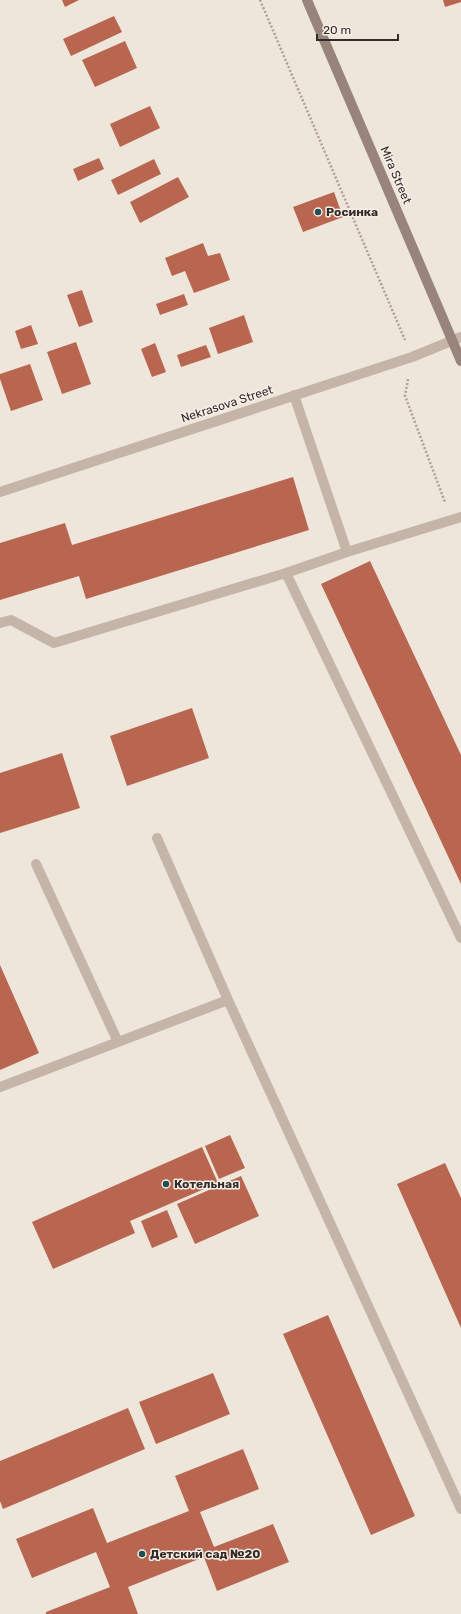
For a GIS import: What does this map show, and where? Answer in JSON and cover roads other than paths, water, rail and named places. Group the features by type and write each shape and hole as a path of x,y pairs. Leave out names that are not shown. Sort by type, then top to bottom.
{"street":[{"name":"Mira Street","path":"307,0 457,339 461,361"},
{"name":"Nekrasova Street","path":"0,492 412,356 457,339"},
{"path":"294,395 347,552"},
{"path":"0,623 11,620 54,643 456,518"},
{"path":"286,572 461,938"},
{"path":"157,838 228,1000 461,1509"},
{"path":"36,864 118,1042"},
{"path":"0,1086 228,1000"}],"place":[{"name":"Росинка","path":"318,212"},
{"name":"Котельная","path":"166,1184"},
{"name":"Детский сад №20","path":"142,1554"}]}
